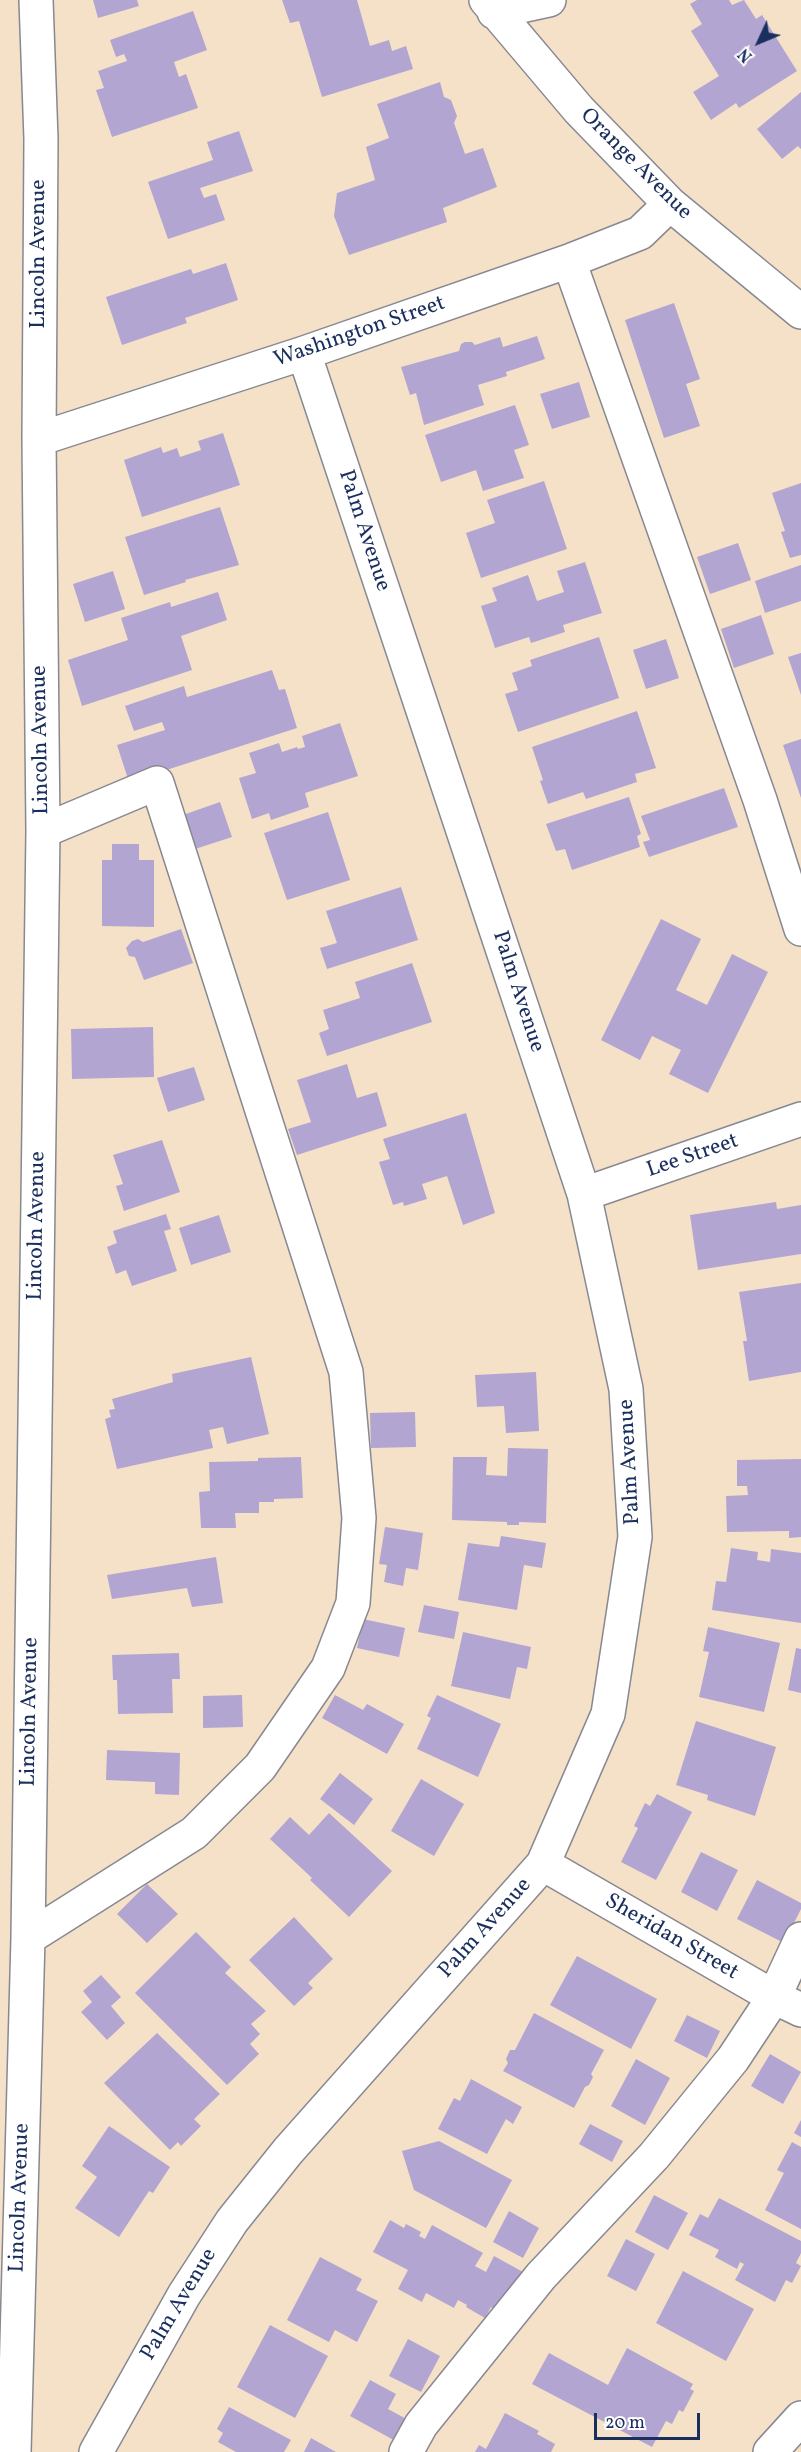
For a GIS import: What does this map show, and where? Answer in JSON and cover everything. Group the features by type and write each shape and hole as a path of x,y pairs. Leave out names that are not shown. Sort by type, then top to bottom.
{"street":[{"name":"Lincoln Avenue","path":"14,2452 28,1938 43,831 39,439 41,139 36,0"},
{"path":"490,6 549,0"},
{"name":"Orange Avenue","path":"490,6 579,110 670,204 801,312"},
{"name":"Washington Street","path":"39,439 304,353 569,261 640,233 670,204"},
{"path":"569,261 760,800 801,929"},
{"name":"Palm Avenue","path":"96,2452 184,2295 232,2221 288,2151 543,1864 608,1714 635,1537 626,1389 584,1194 304,353"},
{"path":"28,1938 194,1833 260,1767 328,1668 353,1603 359,1518 346,1372 157,783 43,831"},
{"name":"Lee Street","path":"584,1194 801,1119"},
{"name":"Sheridan Street","path":"543,1864 787,2003"},
{"path":"406,2452 421,2425 541,2276 654,2156 733,2059 787,2003 801,1940"},
{"path":"770,2452 801,2418"}],"building":[{"path":"93,0 137,0 139,6 98,18"},
{"path":"282,0 357,0 370,46 389,40 392,51 406,46 413,69 322,97 299,21 290,23"},
{"path":"697,0 729,0 732,5 744,0 756,19 762,15 797,71 739,108 736,103 711,120 693,92 719,76 691,31 702,24 690,4"},
{"path":"193,11 207,50 174,62 179,77 186,74 198,108 112,137 96,90 104,88 98,71 127,61 124,54 116,57 110,40"},
{"path":"440,82 444,97 451,100 457,116 454,123 465,154 483,148 497,187 443,208 447,222 349,255 334,216 337,193 375,180 366,147 389,138 377,104"},
{"path":"801,92 801,149 798,146 782,159 757,129"},
{"path":"239,131 253,171 200,188 204,198 216,194 225,220 168,239 148,182 213,160 207,142"},
{"path":"226,263 238,300 185,318 187,323 122,345 106,297 191,269 193,274"},
{"path":"674,303 700,379 686,384 700,426 664,438 625,320"},
{"path":"537,336 545,359 506,372 507,376 478,385 484,405 424,425 416,393 410,395 401,367 459,351 461,344 465,342 472,342 475,345 500,337 503,347"},
{"path":"579,382 590,417 552,429 540,394"},
{"path":"515,405 529,445 514,450 524,478 483,491 476,470 441,482 425,435"},
{"path":"223,433 240,485 142,517 124,460 161,447 163,453 177,448 180,457 201,450 198,441"},
{"path":"544,481 567,549 481,578 466,533 495,523 487,500"},
{"path":"801,483 801,555 790,558 781,532 785,531 772,493"},
{"path":"220,507 239,565 185,580 186,582 144,595 125,537"},
{"path":"738,543 751,580 710,594 697,557"},
{"path":"585,562 602,613 563,625 565,632 531,643 529,637 495,648 481,606 497,601 492,588 528,575 537,601 564,592 557,571"},
{"path":"801,565 801,601 765,613 755,581"},
{"path":"113,571 125,609 85,622 73,584"},
{"path":"218,592 227,620 181,636 192,670 82,706 68,660 128,640 121,618 170,602 171,607"},
{"path":"761,615 774,654 734,668 721,629"},
{"path":"599,637 619,698 518,732 505,694 518,690 512,673 532,666 530,660"},
{"path":"666,639 679,678 646,689 633,650"},
{"path":"801,653 801,695 788,657"},
{"path":"272,670 279,690 285,689 297,728 129,782 117,745 165,730 162,722 134,731 125,706 184,686 187,697"},
{"path":"637,711 656,768 635,774 637,782 586,799 583,792 548,804 532,747"},
{"path":"340,723 358,776 305,793 309,807 271,820 269,813 252,819 239,778 256,773 249,753 279,743 282,752 305,747 302,736"},
{"path":"801,739 801,798 783,745"},
{"path":"724,788 738,827 649,857 643,842 650,840 641,816"},
{"path":"629,797 641,834 637,836 640,847 572,870 565,849 556,851 546,824"},
{"path":"220,802 232,837 195,849 183,815"},
{"path":"328,812 350,880 287,900 264,833"},
{"path":"112,844 139,844 139,860 154,860 154,927 102,926 102,860 112,860"},
{"path":"401,887 418,940 327,969 320,948 337,943 326,911"},
{"path":"661,919 701,939 676,990 707,1005 732,954 768,972 708,1093 669,1074 681,1050 652,1036 640,1060 601,1040"},
{"path":"181,929 193,963 144,980 135,957 129,956 126,948 132,941 138,939 143,942"},
{"path":"412,963 432,1022 327,1056 319,1033 329,1029 323,1010 360,998 355,982"},
{"path":"153,1027 154,1077 72,1079 71,1029"},
{"path":"347,1064 357,1098 377,1092 387,1126 297,1155 288,1129 311,1122 297,1080"},
{"path":"194,1067 205,1100 168,1112 157,1078"},
{"path":"466,1113 495,1213 463,1225 447,1176 422,1184 427,1199 404,1206 403,1202 393,1205 379,1162 390,1159 383,1139"},
{"path":"162,1140 180,1192 124,1211 116,1186 123,1184 113,1155"},
{"path":"776,1202 777,1209 801,1205 801,1254 698,1270 690,1215"},
{"path":"166,1214 171,1229 164,1231 177,1271 132,1286 126,1270 116,1274 107,1247 117,1243 113,1231"},
{"path":"219,1215 231,1252 191,1265 179,1228"},
{"path":"801,1283 801,1372 749,1381 743,1341 747,1341 739,1292"},
{"path":"251,1357 269,1434 227,1444 223,1427 209,1430 213,1448 117,1469 105,1419 111,1417 109,1410 115,1409 112,1399 173,1382 172,1374"},
{"path":"536,1372 539,1431 506,1433 504,1406 477,1407 475,1375"},
{"path":"415,1412 416,1447 371,1448 370,1413"},
{"path":"508,1448 548,1449 546,1523 519,1522 519,1525 507,1525 507,1522 452,1520 453,1457 487,1457 486,1475 507,1476"},
{"path":"301,1457 303,1498 259,1502 259,1513 235,1513 236,1528 201,1528 199,1492 210,1491 209,1462"},
{"path":"801,1459 801,1537 789,1538 789,1531 727,1532 726,1496 748,1495 747,1486 737,1486 737,1460"},
{"path":"385,1527 423,1533 418,1570 406,1568 403,1586 384,1582 387,1565 379,1564"},
{"path":"501,1536 546,1543 542,1568 524,1565 517,1610 458,1600 468,1543 499,1547"},
{"path":"731,1548 758,1552 757,1560 770,1562 771,1549 801,1553 801,1623 712,1610 716,1581 726,1582"},
{"path":"216,1557 223,1603 192,1607 187,1588 112,1599 107,1575"},
{"path":"424,1605 459,1612 454,1639 418,1632"},
{"path":"363,1619 405,1628 399,1657 357,1648"},
{"path":"708,1627 780,1643 764,1712 699,1697 709,1652 703,1651"},
{"path":"463,1632 531,1647 527,1669 517,1667 510,1699 451,1686"},
{"path":"796,1648 801,1649 801,1693 788,1690"},
{"path":"179,1653 180,1679 172,1679 173,1713 118,1714 117,1680 113,1680 112,1655"},
{"path":"242,1695 243,1727 203,1728 203,1696"},
{"path":"335,1695 363,1710 367,1704 404,1724 387,1754 322,1718"},
{"path":"437,1695 501,1724 478,1777 417,1749 431,1718 427,1716"},
{"path":"696,1721 776,1747 755,1816 707,1800 708,1795 676,1785"},
{"path":"107,1750 180,1753 179,1795 155,1794 155,1782 106,1780"},
{"path":"340,1773 373,1799 354,1825 320,1799"},
{"path":"421,1779 464,1804 434,1856 391,1831"},
{"path":"657,1794 692,1812 656,1880 621,1862 638,1828 634,1826 645,1803 650,1806"},
{"path":"329,1813 392,1871 349,1917 270,1839 290,1817 309,1835"},
{"path":"701,1852 738,1870 717,1911 681,1892"},
{"path":"757,1880 801,1903 801,1909 784,1943 737,1919"},
{"path":"147,1884 178,1914 147,1943 117,1914"},
{"path":"294,1917 333,1959 308,1983 313,1988 294,2006 249,1960"},
{"path":"196,1932 231,1967 225,1973 266,2011 251,2024 260,2034 250,2044 259,2054 227,2085 135,1993"},
{"path":"577,1956 657,1999 631,2049 550,2005"},
{"path":"101,1975 121,1997 111,2006 125,2023 107,2040 81,2012 92,2002 83,1991"},
{"path":"534,2013 604,2050 591,2074 593,2077 589,2085 585,2087 574,2108 503,2071 508,2063 506,2059 510,2050 515,2050"},
{"path":"687,2015 720,2031 707,2058 674,2041"},
{"path":"157,2033 220,2094 194,2119 201,2126 181,2146 178,2142 170,2150 104,2083"},
{"path":"770,2054 801,2072 783,2104 751,2086"},
{"path":"636,2059 670,2078 645,2125 611,2106"},
{"path":"471,2079 522,2107 513,2124 506,2119 487,2154 438,2129 454,2098 460,2101"},
{"path":"801,2120 801,2137 794,2133"},
{"path":"590,2124 623,2141 612,2162 579,2144"},
{"path":"109,2126 170,2167 153,2193 149,2191 119,2237 75,2208 97,2177 82,2166"},
{"path":"439,2141 512,2180 486,2228 414,2190 402,2151"},
{"path":"792,2142 801,2147 801,2229 765,2210 784,2173 777,2170"},
{"path":"654,2195 688,2213 668,2250 635,2232"},
{"path":"719,2198 801,2241 801,2253 796,2263 801,2266 792,2283 786,2280 775,2302 735,2280 744,2264 740,2262 737,2269 715,2257 719,2250 689,2235 700,2214 708,2218"},
{"path":"509,2211 539,2228 523,2258 493,2242"},
{"path":"390,2220 404,2228 406,2224 421,2232 419,2236 425,2239 432,2225 483,2253 475,2266 486,2272 494,2256 523,2272 501,2313 491,2307 485,2318 458,2300 454,2308 426,2293 422,2302 398,2289 408,2270 373,2252"},
{"path":"626,2239 655,2254 636,2291 607,2276"},
{"path":"320,2257 362,2279 356,2290 378,2301 357,2342 335,2330 329,2342 287,2320"},
{"path":"683,2271 754,2309 726,2361 656,2323"},
{"path":"270,2325 328,2356 295,2418 237,2387"},
{"path":"408,2339 440,2356 421,2392 389,2376"},
{"path":"627,2348 693,2384 690,2389 694,2391 683,2412 679,2410 672,2424 666,2421 652,2447 532,2384 549,2353 608,2385"},
{"path":"370,2380 396,2394 388,2409 410,2421 399,2443 350,2416"},
{"path":"229,2407 291,2440 284,2452 236,2452 218,2442 223,2433 217,2429"},
{"path":"505,2413 539,2431 537,2434 555,2444 551,2452 475,2452 479,2445 486,2449"},
{"path":"311,2438 336,2452 304,2452"}]}
